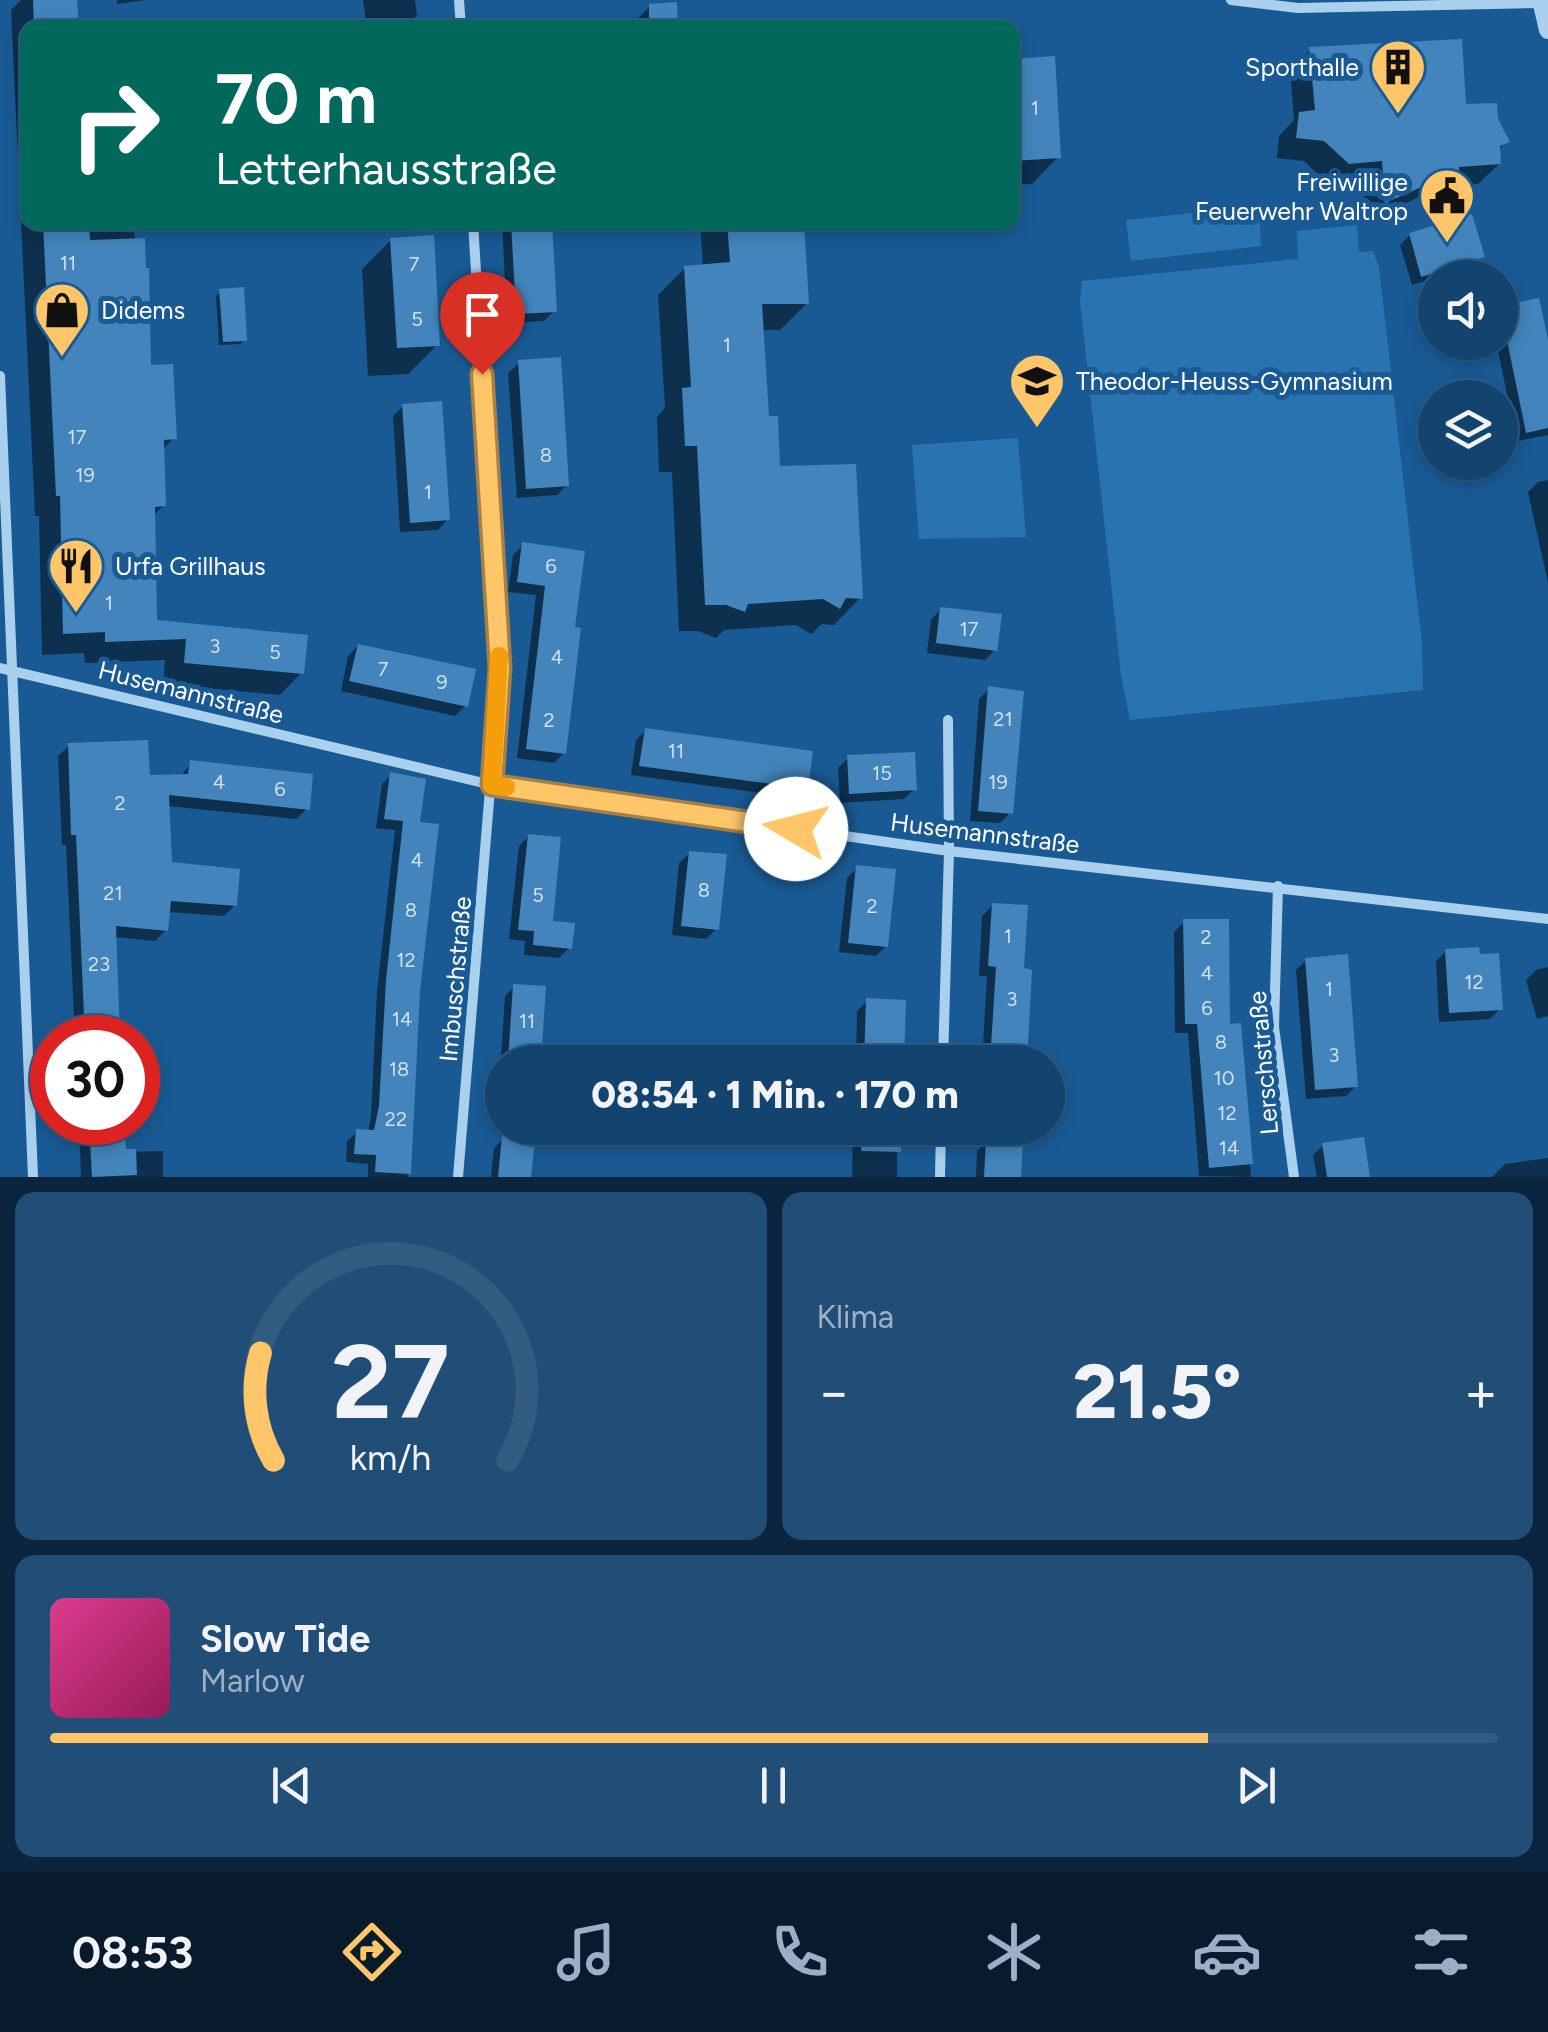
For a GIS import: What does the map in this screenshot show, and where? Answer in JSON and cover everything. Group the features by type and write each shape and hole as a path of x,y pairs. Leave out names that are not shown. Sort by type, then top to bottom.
{"street":[{"path":"1230,0 1298,8 1542,2 1548,30"},
{"name":"Imbuschstraße","path":"458,1177 500,668 473,230"},
{"path":"0,376 33,1177"},
{"name":"Husemannstraße","path":"0,668 492,785 949,850 1548,918"},
{"path":"943,1045 948,720"},
{"name":"Lerschstraße","path":"1278,886 1274,1028 1294,1177"},
{"path":"940,1177 941,1145"}],"shaded area":[{"path":"1259,206 1261,246 1131,261 1126,220"},
{"path":"1357,225 1359,252 1373,251 1379,267 1422,643 1423,690 1130,720 1121,675 1080,302 1082,281 1298,259 1297,231"},
{"path":"1018,438 1026,537 919,539 912,445"}],"building":[{"path":"33,0 77,0 78,20 34,20"},
{"path":"677,2 678,20 649,20 649,4"},
{"name":"Sporthalle","path":"1462,39 1466,104 1497,103 1498,119 1510,142 1500,146 1501,164 1459,167 1459,176 1444,177 1385,203 1382,161 1349,164 1324,141 1296,138 1299,112 1315,110 1309,47"},
{"path":"1055,56 1061,158 1020,161 1020,58"},
{"name":"Freiwillige Feuerwehr Waltrop","path":"1472,214 1485,257 1418,260 1418,266 1409,233"},
{"path":"43,230 89,230 90,240 145,238 151,365 173,364 177,439 164,440 166,506 155,507 157,620 308,635 304,674 184,663 186,639 105,642 105,632 63,634 60,496 56,496"},
{"path":"511,230 552,230 557,312 516,314"},
{"path":"728,230 804,230 809,304 762,304 769,416 778,416 780,466 856,464 863,599 846,598 840,609 823,599 748,604 745,612 726,605 705,605 697,446 685,446 682,388 691,387 684,266 730,262"},
{"path":"434,235 440,346 397,348 390,238"},
{"path":"244,287 247,341 223,342 219,289"},
{"path":"1539,298 1548,339 1548,428 1526,433 1511,360 1518,360 1518,302"},
{"path":"561,357 569,486 526,489 518,360"},
{"path":"442,401 450,520 410,523 402,404"},
{"path":"522,542 585,551 575,627 581,628 566,754 526,749 545,586 517,582"},
{"path":"940,607 1002,614 997,651 936,643"},
{"path":"358,644 476,669 468,707 349,681"},
{"path":"988,686 1024,691 1013,814 978,811"},
{"path":"645,728 813,751 808,789 639,766"},
{"path":"148,740 150,775 188,774 190,760 313,774 310,810 169,795 172,862 240,869 237,906 171,901 168,931 116,926 119,1015 84,1015 68,743"},
{"path":"915,752 917,790 849,794 847,755"},
{"path":"390,772 426,779 420,822 439,824 420,991 411,1174 375,1172 376,1155 354,1154 356,1129 374,1130 379,1106 386,980 403,821 384,819"},
{"path":"528,834 561,837 553,921 575,923 572,949 533,945 534,931 518,930"},
{"path":"689,851 727,854 719,930 681,926"},
{"path":"856,865 896,869 888,947 848,943"},
{"path":"992,903 1028,905 1024,968 1032,970 1028,1045 991,1045 996,967 988,966"},
{"path":"1183,919 1229,919 1230,1024 1241,1023 1253,1164 1209,1168 1197,1024 1185,1024"},
{"path":"1479,947 1480,954 1499,953 1503,1010 1449,1013 1445,949"},
{"path":"1348,954 1358,1087 1315,1090 1305,958"},
{"path":"513,984 546,986 542,1045 509,1045"},
{"path":"866,998 906,1000 905,1045 865,1045"},
{"path":"1364,1137 1370,1177 1327,1177 1322,1143"},
{"path":"90,1145 126,1145 126,1149 136,1149 137,1175 92,1177"},
{"path":"501,1145 534,1145 531,1177 498,1177"},
{"path":"861,1145 901,1145 901,1152 861,1151"},
{"path":"986,1145 1023,1145 1021,1177 984,1177"}],"slow traffic":[{"path":"499,656 492,785 506,787"}],"place":[{"name":"Sporthalle","path":"1398,116"},
{"name":"Freiwillige Feuerwehr Waltrop","path":"1447,245"},
{"name":"Didems","path":"62,359"},
{"name":"Theodor-Heuss-Gymnasium","path":"1037,430"},
{"name":"Urfa Grillhaus","path":"76,615"}],"route":[{"path":"482,374 500,668 492,785 796,829"}]}
